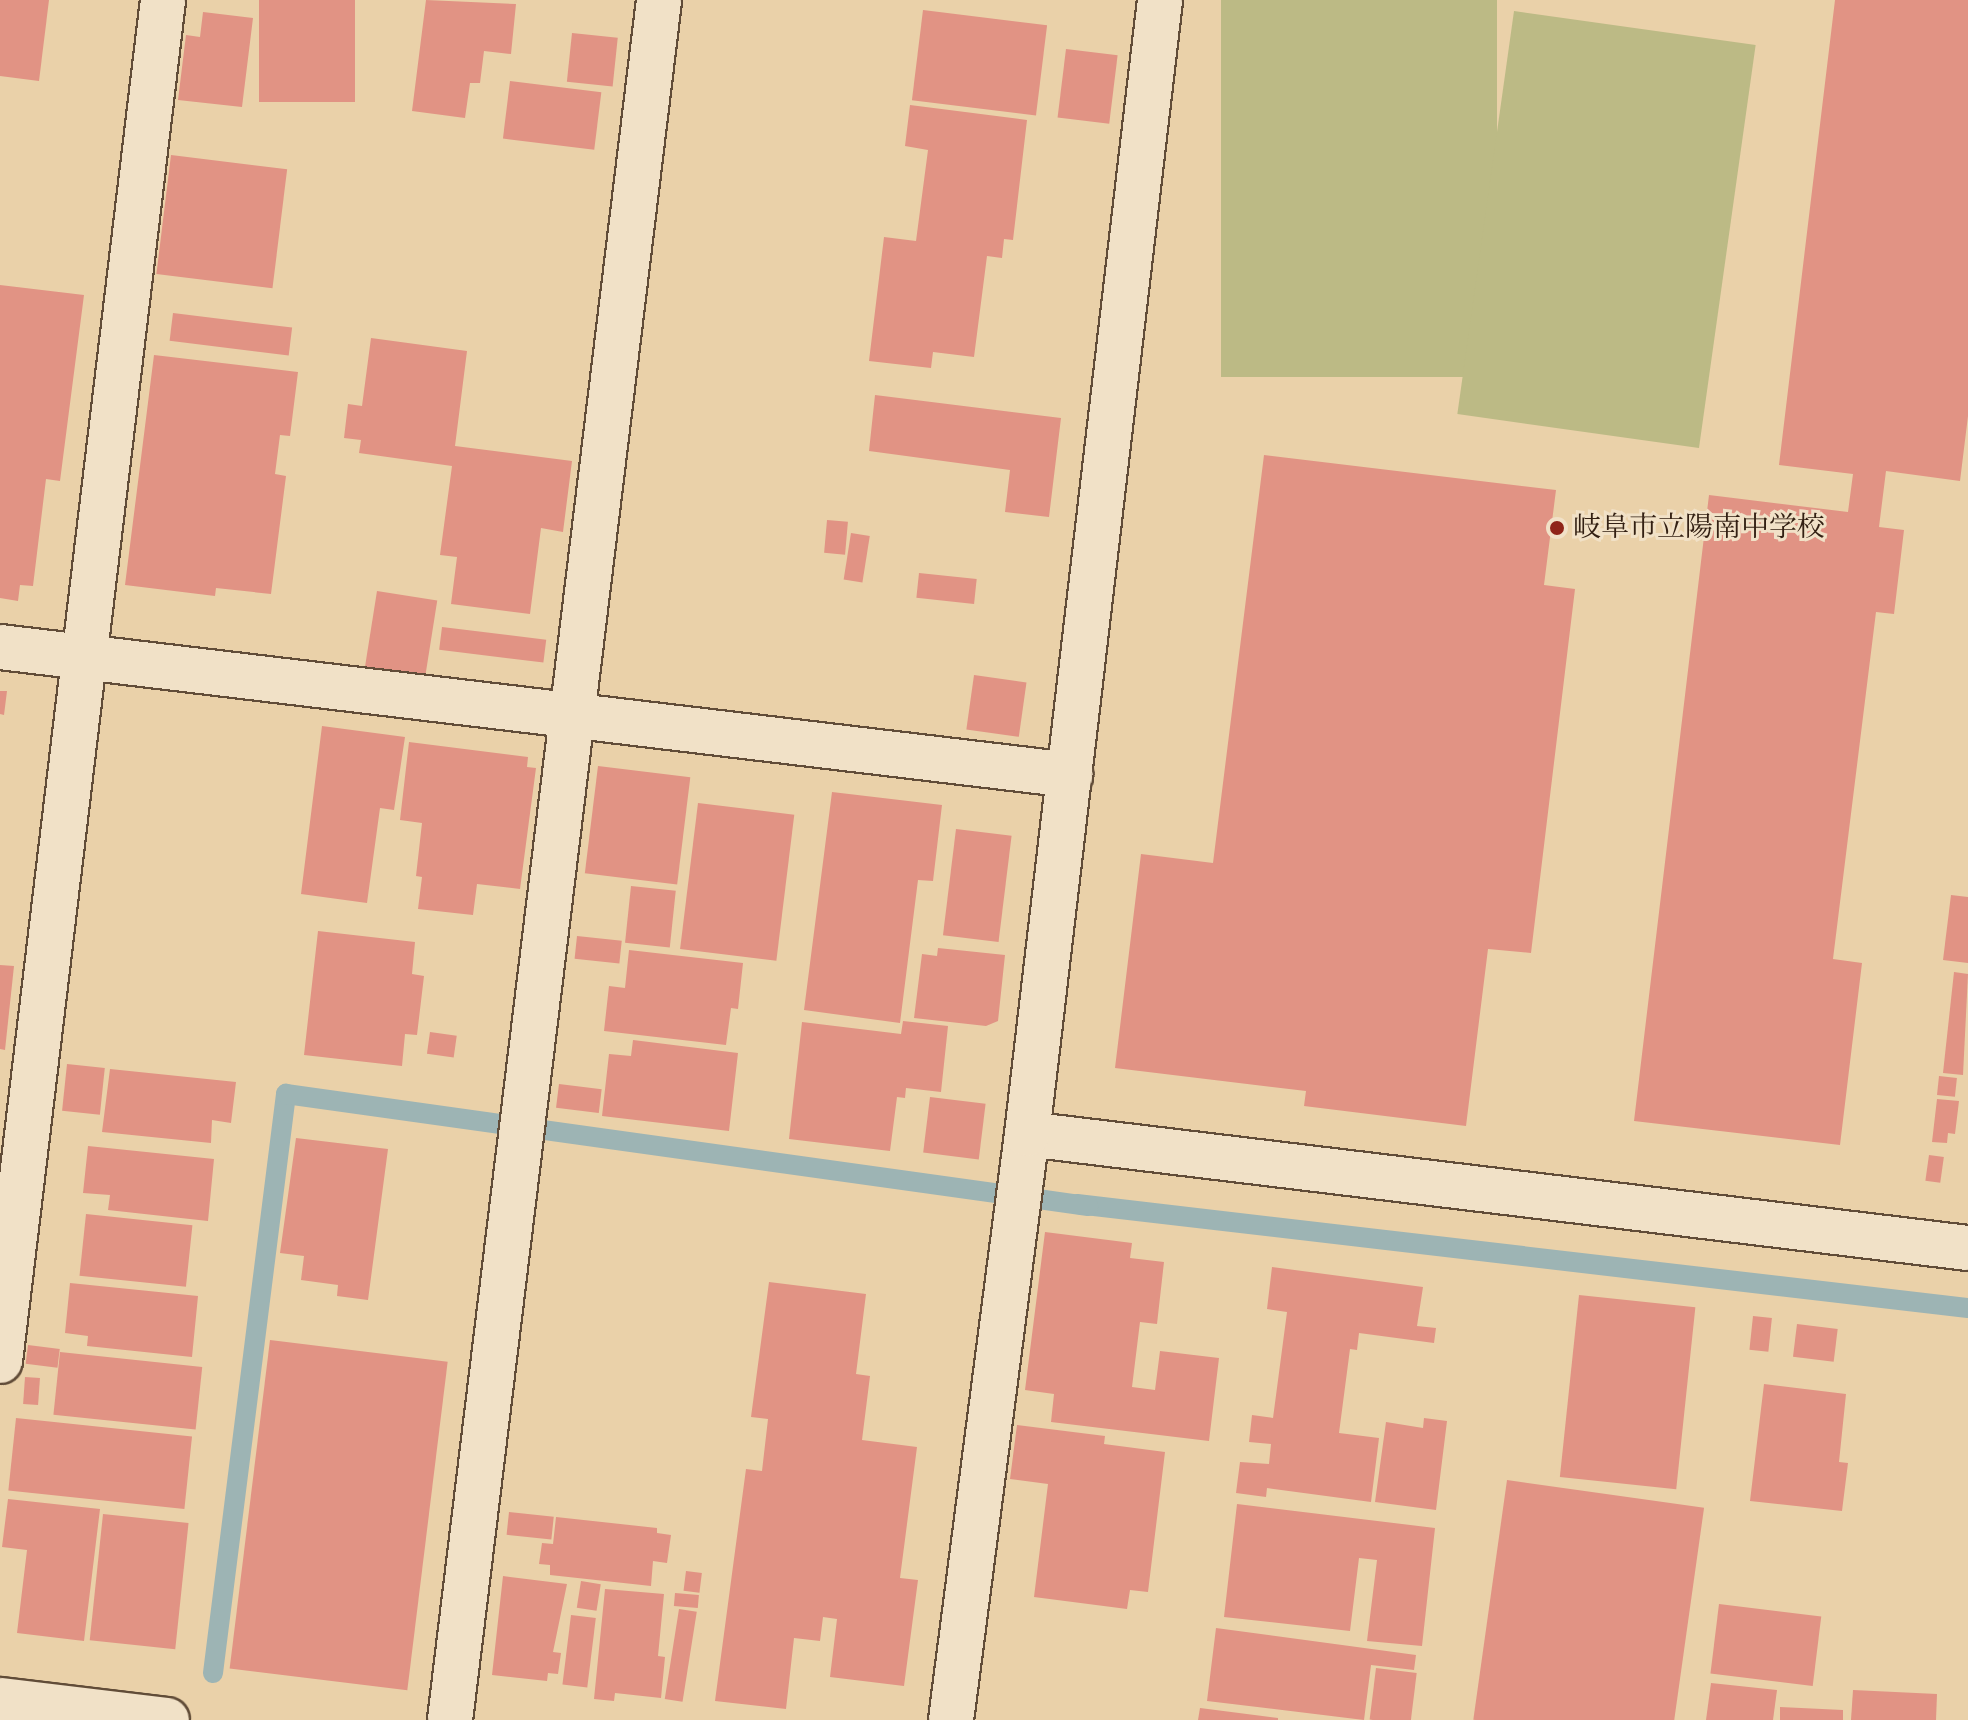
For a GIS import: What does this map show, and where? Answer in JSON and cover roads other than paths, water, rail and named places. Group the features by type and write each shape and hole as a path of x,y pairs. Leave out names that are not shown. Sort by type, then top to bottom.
{"street":[{"path":"0,1361 163,0"},
{"path":"450,1720 659,0"},
{"path":"951,1720 1027,1134 1160,0"},
{"path":"0,647 1070,775"},
{"path":"1027,1134 1968,1248"},
{"path":"0,1700 167,1720"}],"waterway":[{"path":"213,1673 286,1094 1088,1206"},
{"path":"1077,1204 1968,1308"}],"place":[{"name":"岐阜市立陽南中学校","path":"1557,528"}]}
